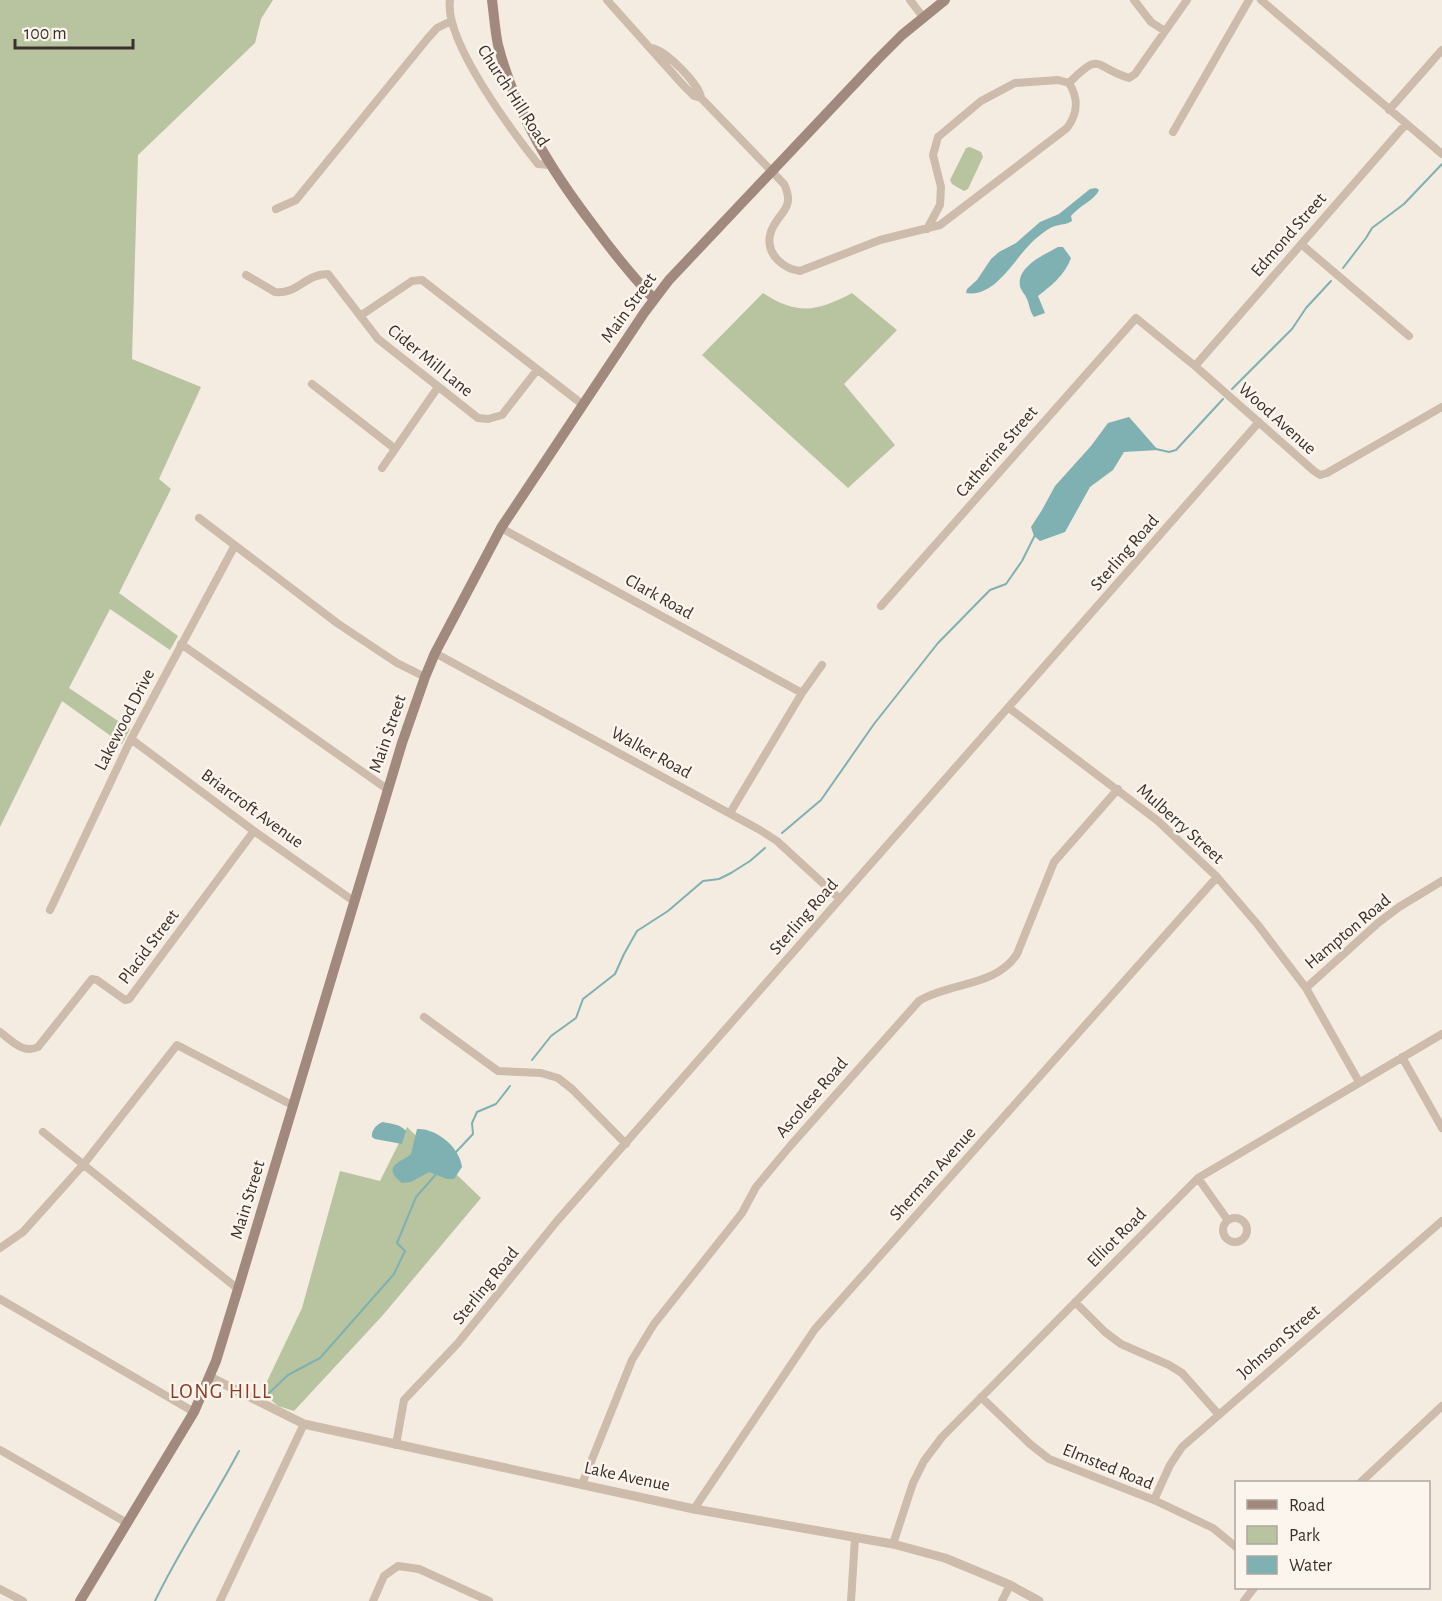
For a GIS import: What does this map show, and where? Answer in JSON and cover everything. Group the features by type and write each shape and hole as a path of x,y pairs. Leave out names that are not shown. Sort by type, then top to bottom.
{"main road":[{"name":"Church Hill Road","path":"492,0 498,43 514,97 549,165 607,244 654,299"},
{"name":"Main Street","path":"80,1601 194,1412 210,1377 356,902 387,789 424,677 501,528 654,299 691,256 773,172 878,58 945,0"}],"street":[{"name":"Church Hill Road","path":"450,0 451,21 481,82 538,164 549,165"},
{"path":"607,0 651,48 657,58 692,94 702,98"},
{"path":"910,0 923,17"},
{"path":"1134,0 1151,22 1165,31"},
{"path":"1069,83 1093,63 1103,65 1125,77 1132,77 1140,69 1187,0"},
{"path":"1173,132 1249,0"},
{"path":"1261,0 1442,154"},
{"path":"1270,7 1276,0"},
{"path":"276,209 296,200 428,38 437,28 451,21"},
{"path":"651,48 662,51 679,67 698,88 702,98 784,184 789,199 788,206 770,234 770,242 776,258 781,264 793,270 807,270 880,240 927,229 940,225 1067,128 1077,110 1074,92 1069,83 1058,80 1015,83 981,101 938,137 933,155 941,187 940,205 927,229"},
{"path":"1389,110 1442,50"},
{"path":"672,73 679,67"},
{"name":"Edmond Street","path":"1195,366 1406,123"},
{"path":"1301,244 1409,336"},
{"name":"Cider Mill Lane","path":"246,274 280,292 288,292 317,274 327,274 378,339 478,418 488,419 502,415 537,370"},
{"path":"360,316 412,281 422,280 582,404"},
{"name":"Wood Avenue","path":"1136,318 1320,475 1442,407"},
{"name":"Catherine Street","path":"881,606 1136,318"},
{"path":"312,384 394,448"},
{"path":"382,468 438,387"},
{"name":"Sterling Road","path":"396,1445 404,1400 459,1343 557,1221 1259,422"},
{"path":"199,518 234,547 371,646 424,677"},
{"name":"Clark Road","path":"501,528 802,693"},
{"name":"Lakewood Drive","path":"50,910 131,739 234,547"},
{"path":"181,644 387,789"},
{"name":"Walker Road","path":"435,653 730,813 777,842 840,898"},
{"path":"730,813 802,693 822,665"},
{"name":"Mulberry Street","path":"1009,708 1158,821 1217,877 1258,925 1306,988"},
{"name":"Briarcroft Avenue","path":"131,739 254,831 356,902"},
{"name":"Ascolese Road","path":"582,1484 639,1347 654,1324 742,1212 756,1186 919,1001 935,993 995,974 1012,962 1054,862 1118,789"},
{"name":"Placid Street","path":"0,1032 23,1048 31,1050 38,1047 92,979 97,980 125,1000 129,999 254,831"},
{"name":"Sherman Avenue","path":"694,1509 815,1329 1217,877"},
{"name":"Hampton Road","path":"1359,1082 1306,988 1378,922 1442,881"},
{"path":"424,1017 498,1071 541,1073 558,1078 572,1089 626,1144"},
{"name":"Elliot Road","path":"893,1544 913,1483 924,1461 942,1437 1198,1178 1442,1034"},
{"path":"0,1248 24,1232 83,1165 177,1046 294,1106"},
{"path":"1402,1057 1442,1128"},
{"path":"43,1132 238,1289"},
{"path":"1198,1178 1227,1220"},
{"name":"Johnson Street","path":"1154,1500 1170,1465 1182,1447 1442,1221"},
{"path":"0,1299 194,1412"},
{"path":"1075,1302 1105,1332 1121,1344 1182,1373 1219,1415"},
{"name":"Lake Avenue","path":"210,1377 304,1424 694,1509 893,1544 945,1558 1010,1585 1039,1601"},
{"name":"Elmsted Road","path":"981,1397 1049,1459 1154,1500 1213,1528 1235,1546"},
{"path":"1362,1481 1442,1406"},
{"path":"220,1601 304,1424"},
{"path":"0,1450 127,1523"},
{"path":"851,1601 855,1538"},
{"path":"373,1601 384,1576 398,1566 419,1569 489,1601"},
{"path":"1002,1601 1010,1585"},
{"path":"0,1589 23,1601"}],"green space":[{"path":"0,0 273,0 261,19 255,43 138,155 132,359 201,387 159,479 171,489 119,593 178,636 170,650 110,609 69,688 130,729 122,744 62,701 0,827"},
{"path":"970,147 981,152 983,157 968,189 964,191 952,184 950,180 966,148"},
{"path":"763,293 787,305 808,308 829,304 852,293 897,330 844,384 895,445 848,488 702,355"},
{"path":"407,1127 481,1198 383,1315 294,1411 278,1406 262,1392 302,1308 340,1171 380,1181"}],"water":[{"path":"1090,189 1099,190 1097,194 1071,216 1072,221 1053,227 1039,236 997,282 977,293 966,293 991,259 999,252 1016,243 1040,222 1059,214"},
{"path":"1058,247 1063,247 1071,258 1062,275 1038,296 1045,313 1034,317 1021,288 1020,279 1027,267"},
{"path":"1129,417 1158,450 1124,452 1113,470 1090,487 1065,532 1040,541 1034,536 1031,527 1055,486 1108,423"},
{"path":"383,1122 406,1131 402,1144 372,1137 372,1132"},
{"path":"417,1129 432,1132 452,1146 462,1167 454,1179 447,1179 429,1172 411,1182 402,1183 393,1173 394,1165 411,1154"}],"waterway":[{"path":"1343,268 1372,228 1404,204 1442,164"},
{"path":"1232,389 1292,329 1306,308 1331,281"},
{"path":"1156,449 1169,452 1176,450 1223,399"},
{"path":"782,833 821,800 874,724 938,643 990,590 1006,584 1022,561 1035,535"},
{"path":"532,1060 551,1036 576,1018 583,999 615,974 637,931 668,911 703,881 719,879 731,873 765,848"},
{"path":"456,1152 473,1134 472,1123 477,1112 496,1104 510,1086"},
{"path":"267,1395 288,1375 320,1358 394,1274 405,1251 397,1243 416,1197 438,1172"},
{"path":"155,1601 239,1451"}],"district":[{"name":"LONG HILL","path":"221,1391"}]}
